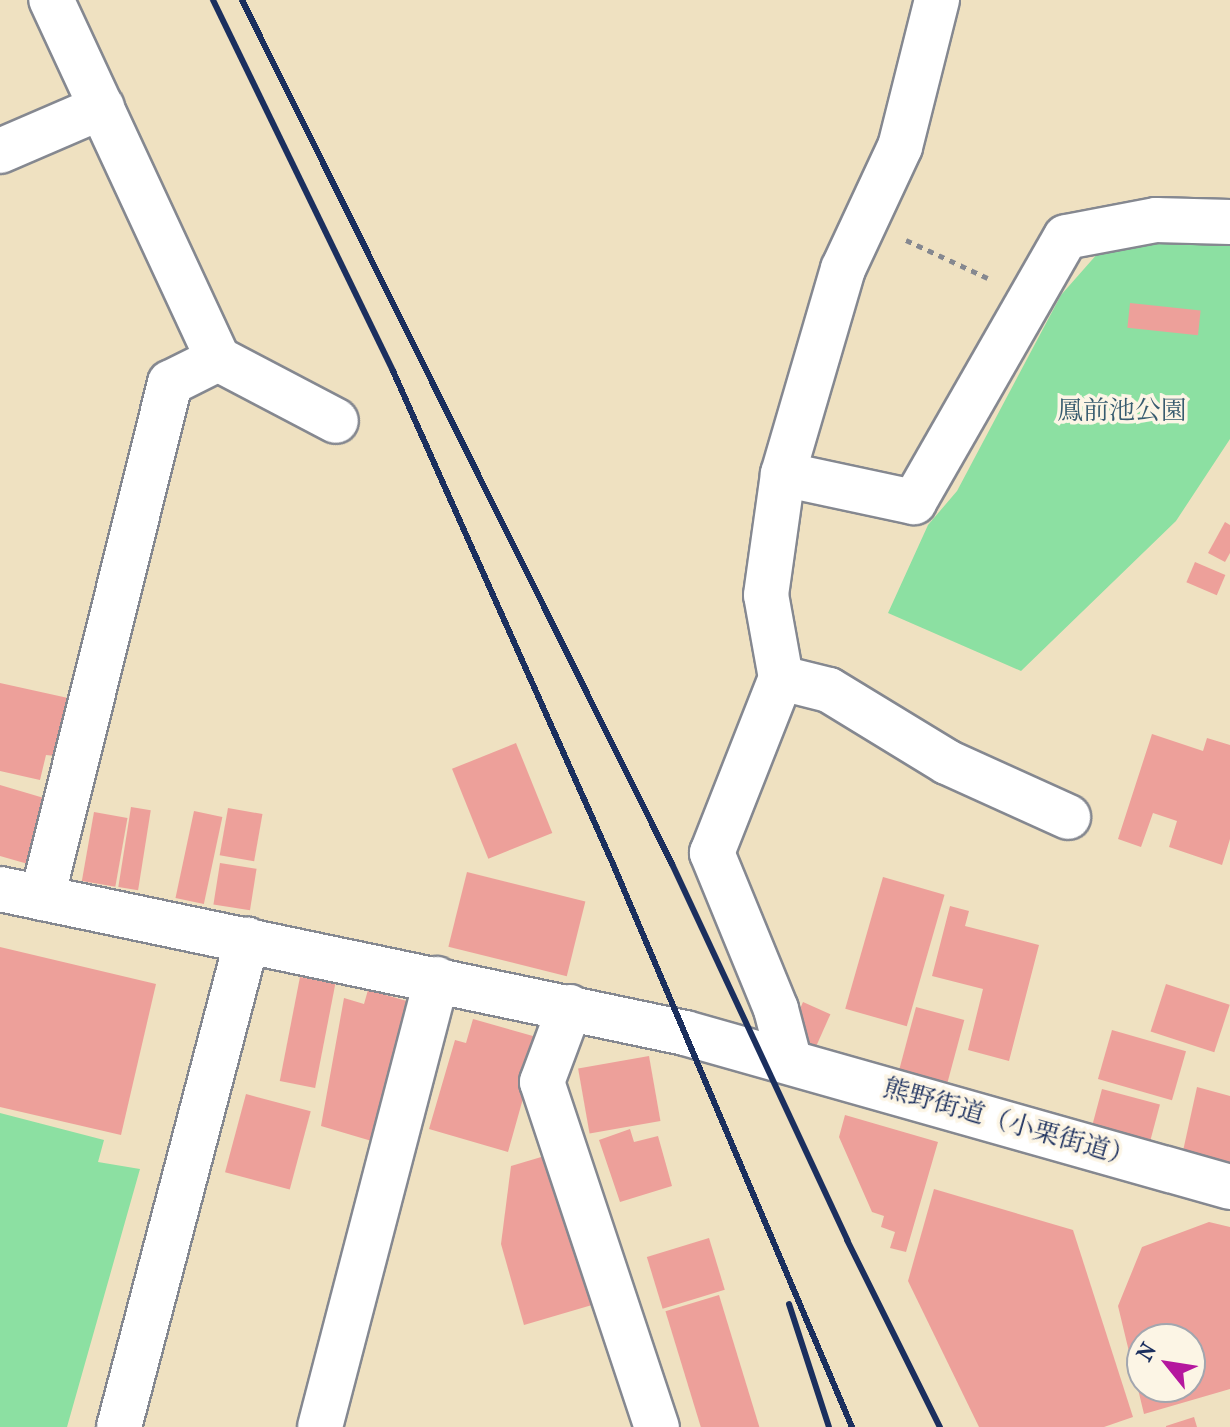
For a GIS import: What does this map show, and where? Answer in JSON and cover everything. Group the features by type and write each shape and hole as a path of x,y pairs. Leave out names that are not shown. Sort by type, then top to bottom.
{"street":[{"path":"51,0 218,359 336,421"},
{"path":"789,1059 776,1009 712,853 781,678 766,595 783,474 843,269 900,147 937,0"},
{"path":"0,151 102,107"},
{"path":"783,474 914,502 1066,237 1156,220 1230,222"},
{"path":"42,898 170,383 218,359"},
{"path":"781,678 829,690 947,762 1068,817"},
{"path":"0,889 570,1007 542,1082 657,1427"},
{"path":"119,1427 247,940"},
{"path":"320,1427 437,979"},
{"name":"熊野街道（小栗街道）","path":"570,1007 789,1059 1230,1187"}],"path":[{"path":"866,221 1031,298"}],"green space":[{"name":"鳳前池公園","path":"1165,236 1230,239 1230,439 1176,521 1021,671 888,613 928,525 957,491 1061,295 1106,244"},
{"path":"0,1113 104,1140 98,1162 140,1169 67,1427 0,1427"}],"building":[{"path":"1130,303 1201,310 1198,335 1127,328"},
{"path":"1225,522 1230,525 1230,553 1225,562 1208,553"},
{"path":"1195,562 1225,575 1217,595 1186,582"},
{"path":"0,683 68,698 55,756 46,755 40,780 0,771"},
{"path":"1152,734 1203,751 1207,738 1230,745 1230,839 1222,865 1169,847 1177,821 1153,813 1141,847 1118,839"},
{"path":"516,743 552,833 488,859 452,769"},
{"path":"0,785 54,801 35,866 0,856"},
{"path":"131,807 151,810 138,890 118,887"},
{"path":"228,808 262,814 254,861 220,855"},
{"path":"194,811 222,817 204,904 175,898"},
{"path":"94,812 127,818 115,887 82,881"},
{"path":"220,863 257,869 250,910 213,904"},
{"path":"467,872 585,902 567,976 448,947"},
{"path":"883,877 945,895 907,1026 845,1009"},
{"path":"950,906 969,911 965,926 1039,945 1009,1061 968,1050 983,989 932,976"},
{"path":"0,947 156,984 121,1135 0,1107"},
{"path":"300,977 335,984 315,1088 280,1081"},
{"path":"1166,984 1230,1005 1214,1052 1151,1032"},
{"path":"368,990 414,1003 375,1142 321,1126 344,998 364,1004"},
{"path":"803,1002 830,1014 816,1046 789,1034"},
{"path":"916,1007 964,1020 947,1086 898,1073"},
{"path":"473,1019 540,1038 508,1152 429,1129 455,1040 466,1043"},
{"path":"1112,1030 1186,1051 1172,1100 1098,1079"},
{"path":"649,1056 660,1121 590,1133 578,1069"},
{"path":"1197,1087 1230,1096 1230,1167 1183,1151"},
{"path":"1102,1089 1160,1105 1150,1143 1092,1128"},
{"path":"246,1094 311,1111 290,1190 225,1172"},
{"path":"845,1115 938,1142 906,1252 890,1248 895,1232 881,1227 884,1216 872,1212 839,1137"},
{"path":"630,1129 634,1142 658,1136 672,1186 620,1202 599,1140"},
{"path":"548,1155 592,1305 524,1325 501,1244 511,1166"},
{"path":"934,1189 1073,1230 1133,1417 1104,1427 979,1427 908,1281"},
{"path":"1209,1222 1230,1227 1230,1389 1206,1396 1206,1323 1126,1323 1126,1339 1118,1306 1142,1247"},
{"path":"709,1238 725,1290 663,1309 647,1257"},
{"path":"719,1295 759,1427 701,1427 665,1311"},
{"path":"1141,1403 1182,1403 1144,1414"},
{"path":"1194,1417 1197,1427 1166,1427 1166,1426"}],"railway":[{"path":"213,0 393,371 613,864 852,1427"},
{"path":"242,0 672,864 847,1240 940,1427"},
{"path":"789,1304 829,1427"}]}
